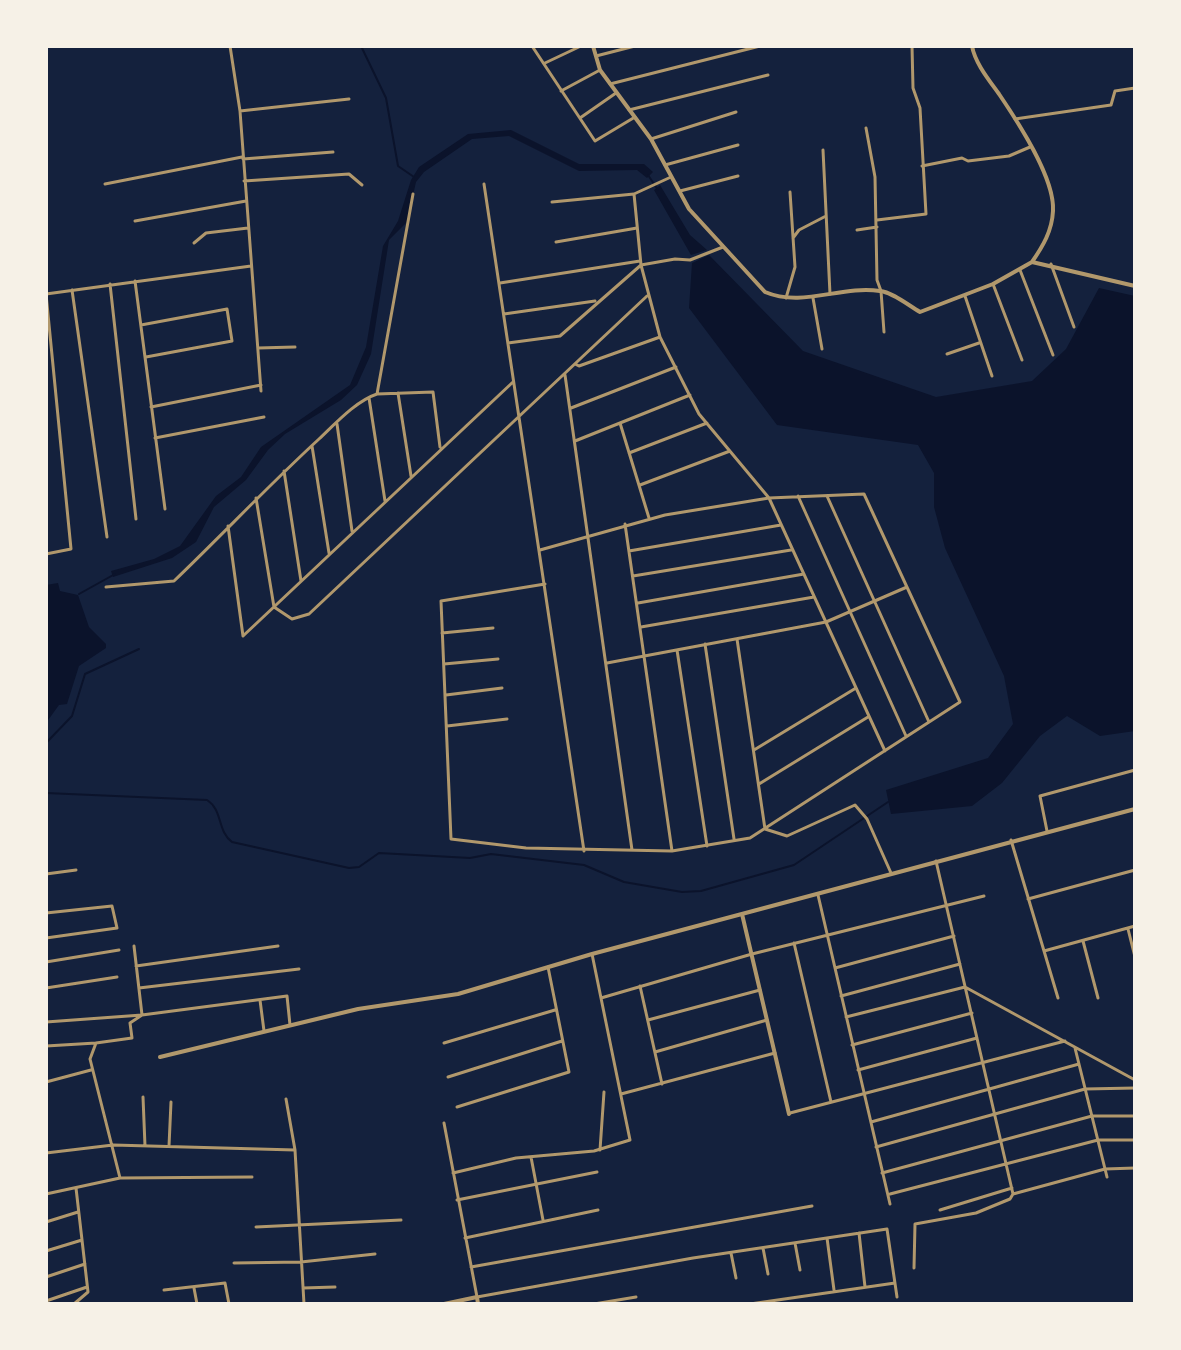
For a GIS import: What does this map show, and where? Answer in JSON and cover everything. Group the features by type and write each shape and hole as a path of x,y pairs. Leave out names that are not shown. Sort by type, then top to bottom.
{"street":[{"path":"230,46 240,111 261,391"},
{"path":"532,46 595,141 635,117"},
{"path":"543,64 581,46"},
{"path":"593,46 600,70 651,139 689,209 765,292 786,298 813,298 881,291 920,312 993,284 1032,262 1047,240 1054,210 1048,186 1030,147 983,70 972,46"},
{"path":"596,56 635,46"},
{"path":"610,84 760,46"},
{"path":"877,220 926,214 920,108 913,88 912,46"},
{"path":"561,91 600,70"},
{"path":"629,110 768,75"},
{"path":"1015,119 1111,105 1115,91 1135,88"},
{"path":"580,118 616,93"},
{"path":"240,111 349,99"},
{"path":"651,139 736,112"},
{"path":"866,128 877,220 877,280 881,291 884,332"},
{"path":"665,165 738,145"},
{"path":"922,166 962,158 968,161 1009,156 1030,147"},
{"path":"823,150 830,296"},
{"path":"105,184 242,158 333,152"},
{"path":"244,181 349,174 362,185"},
{"path":"680,191 738,176"},
{"path":"552,202 634,194 672,177"},
{"path":"484,184 584,851"},
{"path":"786,298 795,267 790,192"},
{"path":"377,394 413,194"},
{"path":"634,194 641,263 660,337 707,423 769,498 885,751"},
{"path":"135,221 246,201"},
{"path":"793,238 799,230 827,216"},
{"path":"857,230 877,227"},
{"path":"194,243 206,233 248,228"},
{"path":"556,242 637,228"},
{"path":"500,283 641,263 690,260 723,247"},
{"path":"1032,262 1135,286"},
{"path":"508,343 560,336 641,263"},
{"path":"1051,264 1074,327"},
{"path":"46,554 71,549 46,294 251,266"},
{"path":"1020,270 1053,355"},
{"path":"135,281 165,509"},
{"path":"110,284 136,519"},
{"path":"993,284 1022,360"},
{"path":"72,290 107,537"},
{"path":"964,295 992,376"},
{"path":"256,498 274,607 292,619 309,614 647,296"},
{"path":"813,298 822,349"},
{"path":"504,314 596,301"},
{"path":"141,325 227,309 232,341 144,358"},
{"path":"575,364 579,366 660,337"},
{"path":"947,354 979,343"},
{"path":"258,348 295,347"},
{"path":"570,408 676,367"},
{"path":"565,375 590,534 632,850"},
{"path":"228,526 243,636 513,382"},
{"path":"151,407 261,385"},
{"path":"106,587 174,581 284,471 368,397 433,392 441,449"},
{"path":"398,393 411,476"},
{"path":"575,441 690,395"},
{"path":"368,397 385,501"},
{"path":"155,438 264,417"},
{"path":"337,423 352,531"},
{"path":"620,423 649,518"},
{"path":"629,453 707,423"},
{"path":"312,445 329,553"},
{"path":"639,486 730,451"},
{"path":"284,471 301,581"},
{"path":"540,550 649,518 769,498 864,494 960,702 750,838 672,851 584,851 451,839 441,601 545,584"},
{"path":"798,496 907,737"},
{"path":"827,496 929,722"},
{"path":"625,524 672,851"},
{"path":"629,551 781,525"},
{"path":"633,576 793,550"},
{"path":"636,603 804,574"},
{"path":"607,663 826,622 907,587"},
{"path":"640,627 814,597"},
{"path":"442,633 493,628"},
{"path":"737,639 765,829"},
{"path":"705,644 734,840"},
{"path":"677,650 707,846"},
{"path":"444,664 498,659"},
{"path":"445,695 502,688"},
{"path":"754,750 856,688"},
{"path":"759,784 869,716"},
{"path":"446,726 507,719"},
{"path":"1047,831 1040,796 1135,770"},
{"path":"765,829 787,836 855,805 864,812 891,874"},
{"path":"160,1057 358,1009 458,994 592,954 1135,809"},
{"path":"1011,840 1058,998"},
{"path":"914,1268 915,1224 976,1213 1010,1199 1013,1194 936,861"},
{"path":"46,874 76,870"},
{"path":"1028,899 1135,870"},
{"path":"818,895 890,1204"},
{"path":"601,998 752,954 984,896"},
{"path":"46,913 112,906 117,928 46,938"},
{"path":"742,914 789,1114 1065,1041"},
{"path":"1044,951 1135,926"},
{"path":"1128,929 1135,957"},
{"path":"835,968 954,936"},
{"path":"1083,941 1098,998"},
{"path":"794,943 831,1102"},
{"path":"134,946 142,1015"},
{"path":"136,966 278,946"},
{"path":"46,962 119,950"},
{"path":"453,1173 531,1157 600,1150 630,1140 592,954"},
{"path":"841,996 960,964"},
{"path":"457,1107 569,1072 548,967"},
{"path":"139,988 299,969"},
{"path":"46,988 117,977"},
{"path":"640,986 662,1084"},
{"path":"846,1017 965,987 1135,1080"},
{"path":"648,1020 760,990"},
{"path":"46,1022 142,1015 287,996 290,1025"},
{"path":"260,1000 264,1031"},
{"path":"444,1043 557,1009"},
{"path":"852,1045 972,1013"},
{"path":"46,1046 132,1038 130,1023 142,1015"},
{"path":"655,1052 767,1020"},
{"path":"858,1070 977,1038"},
{"path":"448,1077 562,1041"},
{"path":"96,1043 90,1059 91,1070 120,1178"},
{"path":"1075,1048 1107,1177"},
{"path":"621,1094 775,1053"},
{"path":"870,1122 1079,1064"},
{"path":"46,1082 91,1070"},
{"path":"876,1147 1085,1089 1135,1088"},
{"path":"600,1150 604,1092"},
{"path":"143,1097 145,1147"},
{"path":"286,1099 295,1150 297,1227 304,1304"},
{"path":"169,1146 171,1102"},
{"path":"882,1173 1092,1116 1135,1116"},
{"path":"444,1123 478,1304"},
{"path":"888,1194 1098,1140 1135,1140"},
{"path":"46,1153 113,1145 295,1150"},
{"path":"531,1157 543,1221"},
{"path":"1013,1194 1105,1169 1135,1168"},
{"path":"457,1200 597,1172"},
{"path":"46,1194 120,1178 252,1177"},
{"path":"74,1304 88,1292 76,1188"},
{"path":"940,1210 1012,1188"},
{"path":"471,1267 812,1206"},
{"path":"465,1238 598,1210"},
{"path":"46,1222 78,1212"},
{"path":"256,1227 401,1220"},
{"path":"444,1304 887,1229 897,1297"},
{"path":"859,1233 865,1287"},
{"path":"827,1238 834,1291"},
{"path":"46,1251 82,1240"},
{"path":"795,1243 800,1270"},
{"path":"763,1248 768,1274"},
{"path":"731,1253 736,1278"},
{"path":"234,1263 301,1262 375,1254"},
{"path":"46,1277 85,1264"},
{"path":"164,1290 225,1283 229,1304"},
{"path":"750,1304 895,1283"},
{"path":"46,1301 87,1287"},
{"path":"193,1287 197,1304"},
{"path":"301,1289 335,1287"},
{"path":"594,1304 636,1297"}],"water":[{"path":"511,130 579,164 644,164 653,172 647,178 637,170 579,171 509,136 472,139 424,172 416,182 407,222 389,240 371,354 357,385 341,400 285,434 268,450 246,480 214,507 196,542 172,558 113,577 111,571 154,559 180,546 216,496 241,477 261,447 350,385 366,347 383,246 398,221 411,180 419,167 468,134"},
{"path":"660,185 690,235 707,250 691,255 654,190"},
{"path":"709,255 803,351 936,397 1032,381 1066,349 1099,288 1135,296 1135,731 1100,736 1067,716 1040,736 1002,783 972,806 891,814 886,790 988,758 1013,724 1004,676 945,548 934,507 934,473 918,445 777,425 689,308 692,263"},
{"path":"58,583 60,591 78,595 89,627 106,644 106,648 79,666 67,704 59,705 46,723 46,585"}],"waterway":[{"path":"361,46 386,98 398,166 414,177"},
{"path":"648,175 658,190"},
{"path":"79,594 115,574"},
{"path":"46,743 72,716 85,674 139,649"},
{"path":"46,793 207,800 216,809 224,832 232,842 349,868 359,867 379,853 470,858 491,854 584,865 624,882 682,892 701,891 794,865 888,802"}]}
